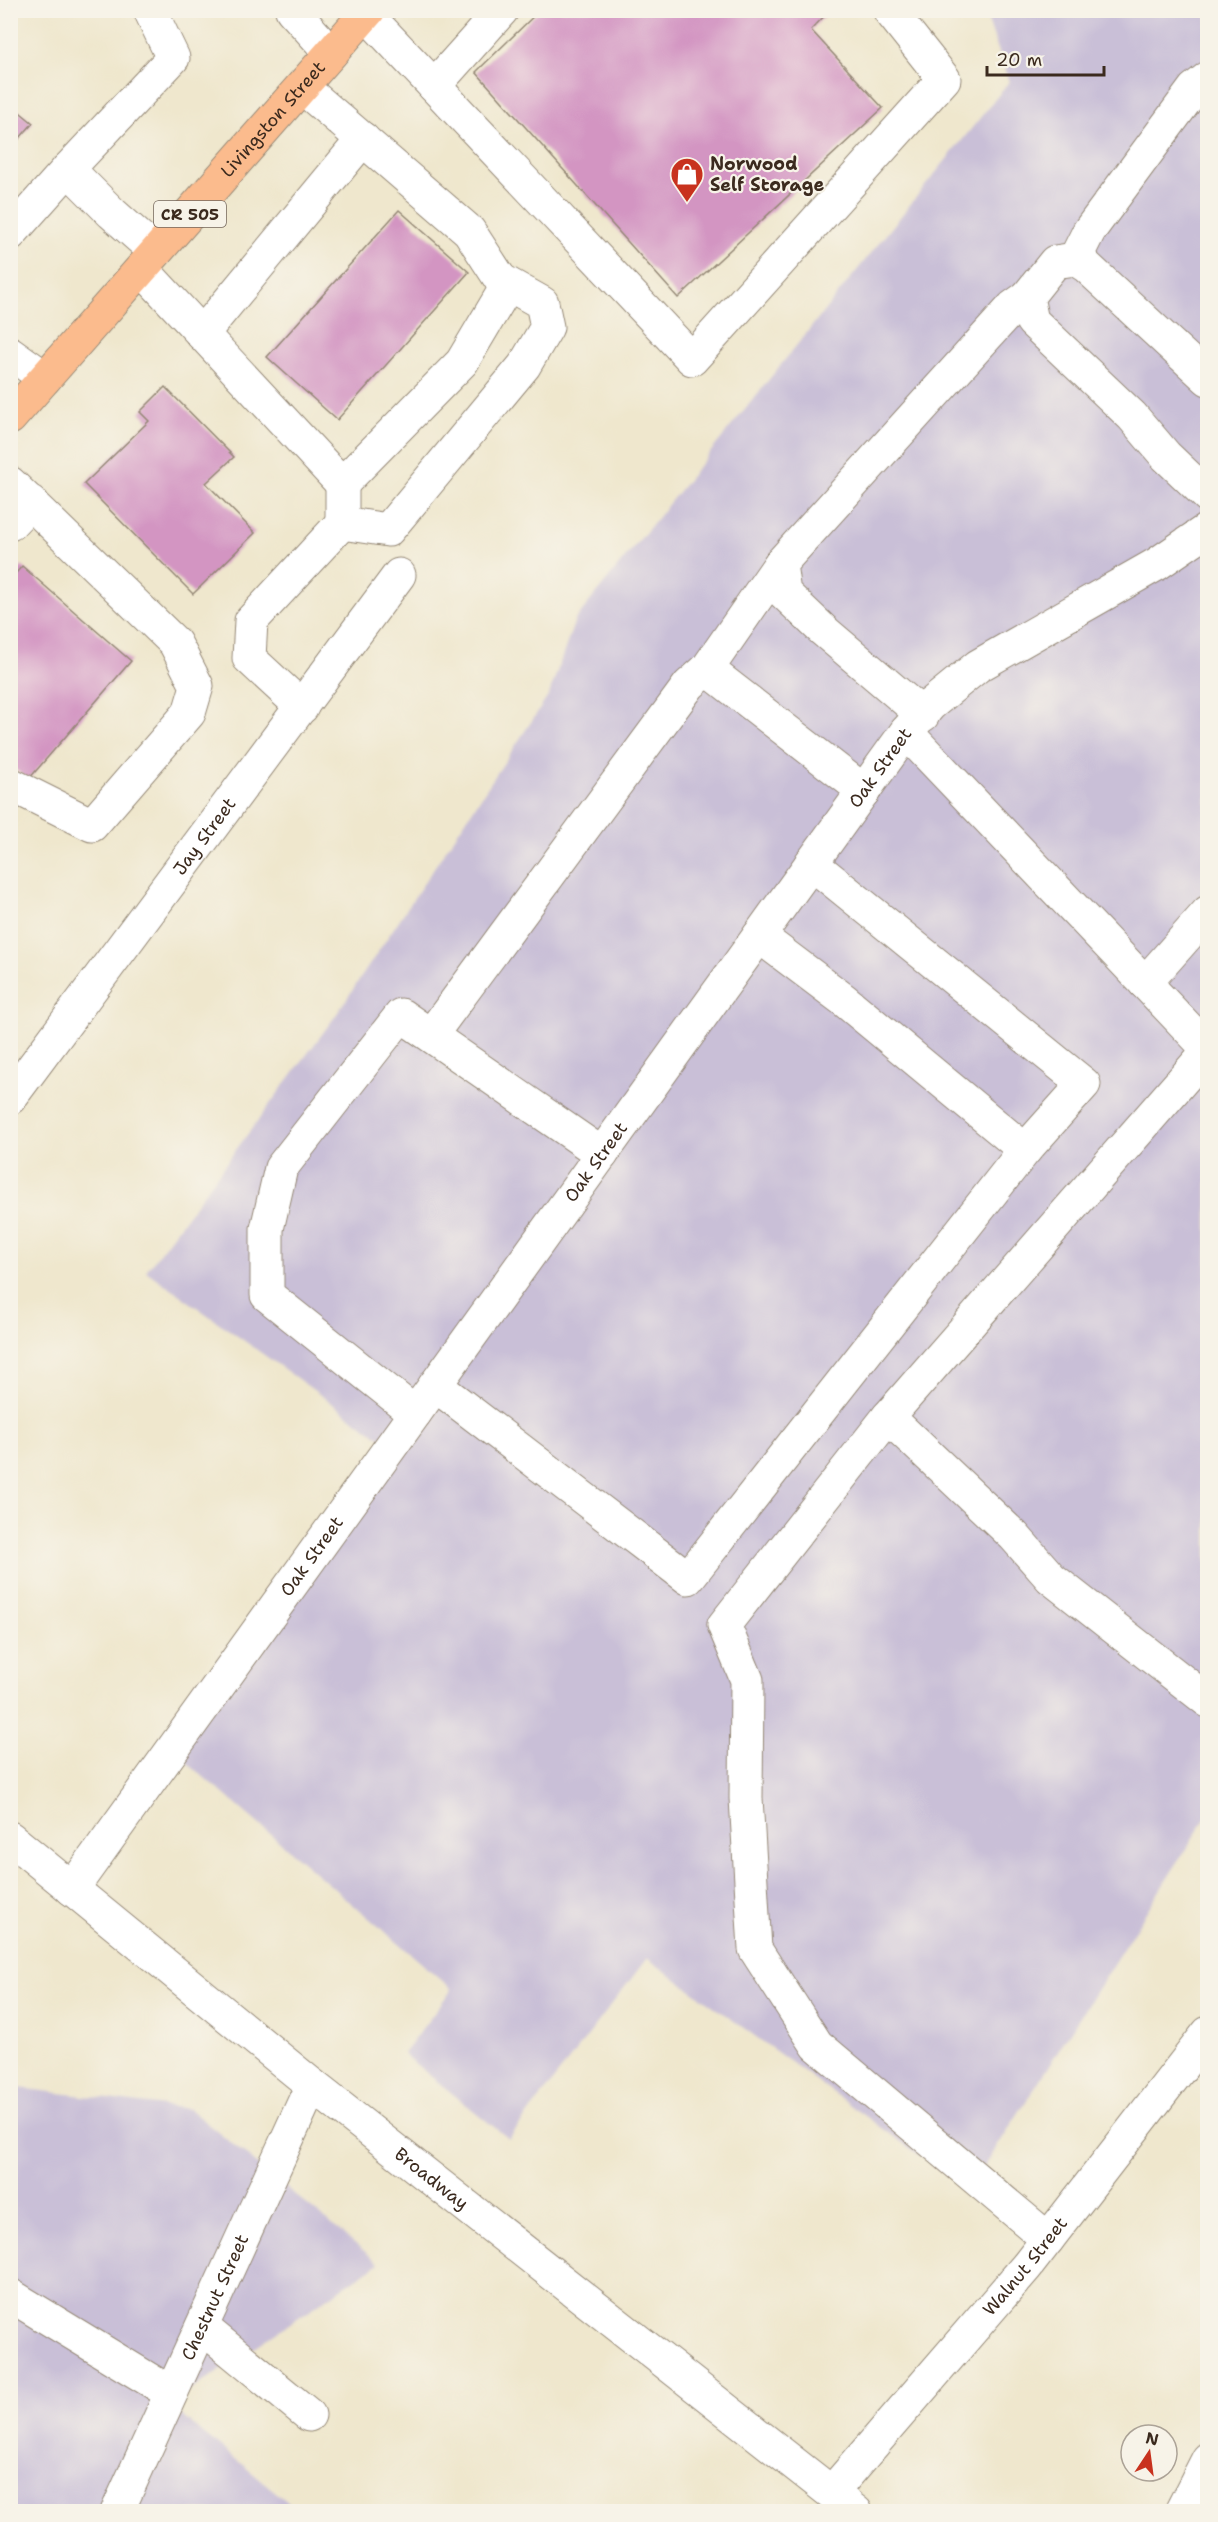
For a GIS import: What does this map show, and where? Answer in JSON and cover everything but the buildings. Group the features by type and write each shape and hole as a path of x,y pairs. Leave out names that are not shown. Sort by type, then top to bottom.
{"main road":[{"name":"Livingston Street","path":"10,418 368,12"}],"street":[{"path":"10,234 173,58 150,10"},
{"path":"292,10 331,53"},
{"path":"434,87 502,10"},
{"path":"368,12 434,87 692,359 944,79 890,11"},
{"path":"1076,259 1096,222 1194,89 1208,78"},
{"path":"302,87 469,231 506,288 462,362 342,484"},
{"path":"202,334 363,139"},
{"path":"68,169 112,213 202,334 342,484 342,523 251,621 249,658 302,707"},
{"path":"431,1035 689,685 707,669 780,564 1013,307 1027,297 1055,262 1076,259 1086,266 1208,380"},
{"path":"342,523 388,530 524,366 547,327 542,303 501,280"},
{"path":"1027,297 1032,321 1132,416 1166,456 1208,496"},
{"path":"10,353 45,378"},
{"path":"10,784 92,825 189,713 197,686 175,644 17,503"},
{"name":"Oak Street","path":"72,1889 914,723 930,705 978,666 1157,564 1208,528"},
{"path":"780,564 784,593 914,723 1145,983 1208,1050 888,1418 724,1625 747,1680 746,1798 755,1949 817,2045 1048,2239"},
{"name":"Jay Street","path":"10,1098 399,575"},
{"path":"707,669 864,790"},
{"path":"435,1385 688,1578 1025,1150 1084,1084 811,863"},
{"path":"1145,983 1208,912"},
{"path":"759,936 844,1000 1025,1150"},
{"path":"415,1413 267,1295 267,1229 280,1168 401,1015 602,1154"},
{"path":"888,1418 1014,1536 1051,1578 1208,1701"},
{"name":"Broadway","path":"10,1838 312,2085 844,2502"},
{"name":"Walnut Street","path":"844,2502 1208,2033"},
{"name":"Chestnut Street","path":"117,2511 312,2085"},
{"path":"10,2295 171,2393"},
{"path":"202,2327 309,2415"},
{"path":"1181,2511 1208,2459"}],"shaded area":[{"path":"985,11 1207,11 1207,1816 969,2191 647,1958 509,2139 403,2054 452,1989 172,1750 385,1441 146,1271 334,1018 549,695 575,620 1009,82"},
{"path":"11,2087 189,2109 379,2263 169,2405 299,2511 11,2512"}],"place":[{"name":"Norwood Self Storage","path":"687,203"}]}
